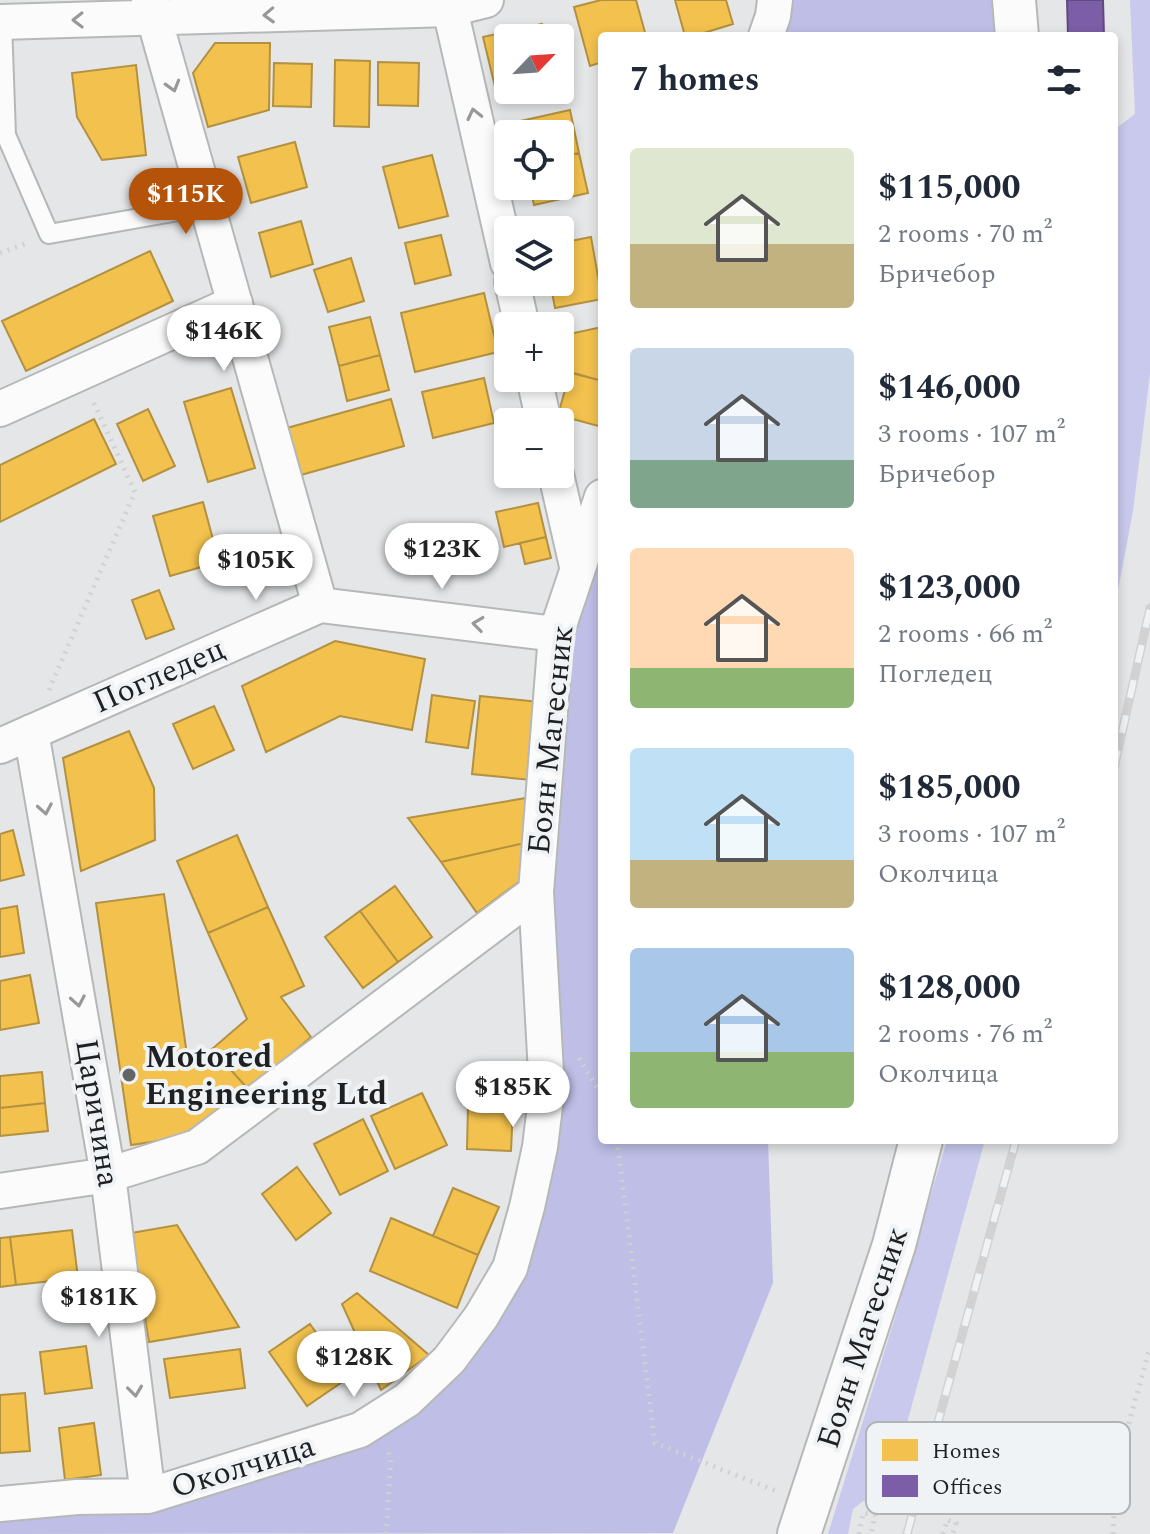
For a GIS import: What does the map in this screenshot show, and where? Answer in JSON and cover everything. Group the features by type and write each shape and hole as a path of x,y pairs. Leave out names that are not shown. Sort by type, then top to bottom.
{"street":[{"path":"1,22 152,9 449,5 486,0"},
{"path":"1014,0 1017,32"},
{"path":"449,5 497,216"},
{"path":"152,9 320,605 556,634"},
{"path":"0,409 235,303"},
{"path":"559,488 578,567"},
{"name":"Боян Магесник","path":"536,892 556,634 598,509"},
{"name":"Погледец","path":"0,746 320,605"},
{"name":"Царичина","path":"31,732 108,1175 148,1496"},
{"path":"0,1191 108,1175 197,1147 536,892"},
{"name":"Околчица","path":"0,1504 77,1497 148,1496 360,1430 407,1400 449,1360 481,1317 510,1268 537,1162 546,1073 536,892"},
{"name":"Боян Магесник","path":"804,1519 894,1245 920,1144"}],"lane":[{"path":"1,22 6,135 49,234 207,206"}],"path":[{"path":"31,732 135,492 81,374"},
{"path":"618,1144 655,1443 804,1519"},
{"path":"1129,1422 1150,1347"},
{"path":"379,1418 391,1459 386,1534"},
{"path":"859,1534 863,1513 866,1514"},
{"path":"869,1514 875,1515 871,1534"},
{"path":"1113,1534 1114,1514"},
{"path":"943,1534 947,1520 956,1523 953,1534"}],"shaded area":[{"path":"775,0 1014,0 1017,32 767,32"},
{"path":"1130,0 1150,0 1150,374 1133,511 1118,590 1118,127 1135,114"},
{"path":"598,510 598,1144 768,1144 773,1283 673,1533 0,1534 0,1505 77,1497 360,1430 449,1360 527,1207 556,634"},
{"path":"946,1144 984,1144 907,1422 866,1422 866,1502 853,1509 848,1534 828,1534"}],"building: Homes":[{"path":"601,0 636,0 645,32 598,32 598,63 590,66 574,7"},
{"path":"675,0 726,0 733,24 707,32 684,32"},
{"path":"494,35 494,83 483,37"},
{"path":"215,43 270,43 269,110 208,127 193,73"},
{"path":"335,60 370,61 369,127 334,126"},
{"path":"378,62 419,63 418,106 378,105"},
{"path":"274,63 312,64 311,107 273,106"},
{"path":"136,65 146,155 102,160 77,117 72,73"},
{"path":"570,110 572,120 525,120"},
{"path":"574,129 579,153 574,154"},
{"path":"295,142 307,187 251,203 238,157"},
{"path":"579,153 588,193 574,196 574,154"},
{"path":"432,155 448,216 399,228 383,167"},
{"path":"533,200 556,200 534,205"},
{"path":"301,221 313,264 271,277 259,233"},
{"path":"441,235 451,275 415,284 405,243"},
{"path":"591,237 598,276 598,300 555,308 553,296 574,296 574,240"},
{"path":"150,251 173,301 26,371 2,321"},
{"path":"351,258 364,301 328,312 314,270"},
{"path":"484,293 494,335 494,353 415,372 401,313"},
{"path":"370,317 380,355 339,366 329,327"},
{"path":"598,328 598,380 574,374 574,333"},
{"path":"380,355 389,390 347,401 339,366"},
{"path":"574,373 598,380 598,426 574,419 574,408 560,408 564,392 574,392"},
{"path":"484,378 494,423 433,438 422,392"},
{"path":"231,388 255,468 208,482 184,402"},
{"path":"391,399 404,446 301,475 287,428"},
{"path":"148,409 175,466 143,481 117,424"},
{"path":"94,419 116,464 0,522 0,465"},
{"path":"203,502 219,562 170,576 153,516"},
{"path":"538,503 546,537 504,547 496,512"},
{"path":"546,537 551,558 525,564 520,543"},
{"path":"159,590 174,629 146,639 132,600"},
{"path":"335,641 425,659 412,730 340,716 266,752 242,686"},
{"path":"432,695 475,701 468,748 426,742"},
{"path":"480,696 539,702 531,780 472,774"},
{"path":"214,706 234,750 193,769 173,724"},
{"path":"129,731 154,788 155,840 81,871 63,758"},
{"path":"526,798 529,842 441,862 408,818"},
{"path":"13,830 24,875 0,881 0,834"},
{"path":"237,835 268,907 208,933 177,861"},
{"path":"529,842 531,873 477,913 441,862"},
{"path":"395,886 432,937 398,962 360,911"},
{"path":"164,894 189,1069 212,1049 249,1090 199,1135 131,1145 96,903"},
{"path":"17,906 24,953 0,957 0,909"},
{"path":"268,907 304,986 281,997 311,1037 249,1090 212,1049 247,1019 208,933"},
{"path":"360,911 398,962 363,988 325,937"},
{"path":"30,975 39,1023 0,1030 0,981"},
{"path":"42,1072 45,1103 0,1108 0,1076"},
{"path":"422,1093 447,1145 395,1169 371,1116"},
{"path":"45,1103 48,1131 0,1136 0,1108"},
{"path":"468,1105 513,1107 511,1151 467,1149"},
{"path":"363,1119 388,1171 340,1195 314,1144"},
{"path":"297,1167 331,1213 296,1240 262,1194"},
{"path":"453,1188 499,1207 478,1255 433,1236"},
{"path":"391,1218 478,1255 457,1308 370,1271"},
{"path":"177,1225 239,1327 149,1342 131,1233"},
{"path":"72,1230 78,1278 16,1285 10,1237"},
{"path":"10,1237 16,1285 0,1287 0,1238"},
{"path":"357,1293 429,1355 381,1390 342,1304"},
{"path":"310,1324 348,1378 307,1406 269,1352"},
{"path":"86,1346 92,1388 45,1394 40,1352"},
{"path":"240,1349 245,1388 170,1398 164,1359"},
{"path":"25,1393 30,1451 0,1453 0,1395"},
{"path":"94,1423 101,1475 65,1480 59,1428"}],"building: Offices":[{"path":"1067,0 1103,0 1104,32 1068,32"}],"railway":[{"path":"1118,750 1150,608"},
{"path":"938,1422 1015,1144"},
{"path":"907,1534 913,1514"}],"place":[{"name":"Motored Engineering Ltd","path":"129,1075"}]}
